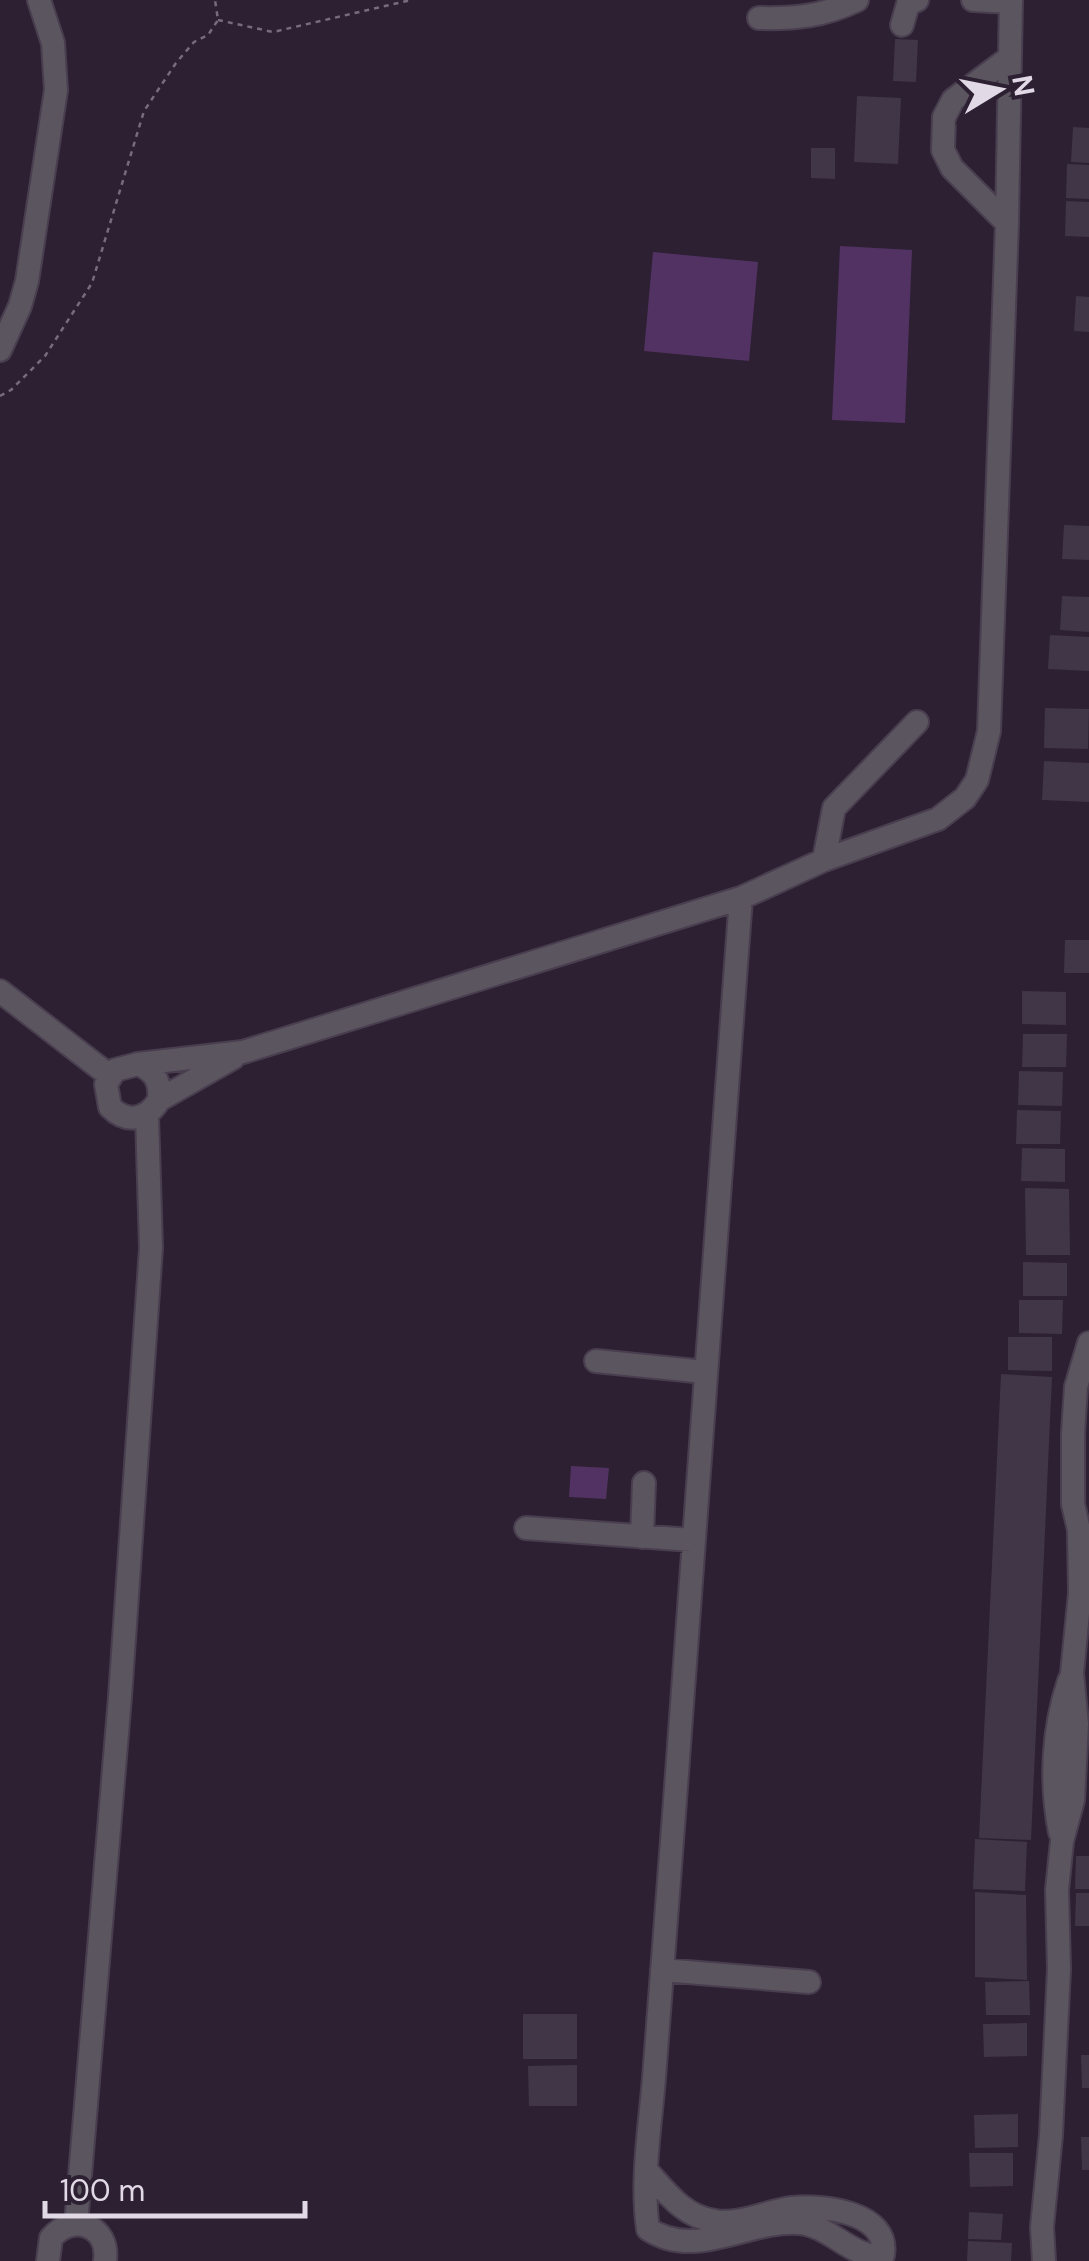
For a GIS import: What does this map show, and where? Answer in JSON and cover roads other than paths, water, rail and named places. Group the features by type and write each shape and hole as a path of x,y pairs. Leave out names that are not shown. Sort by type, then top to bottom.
{"street":[{"path":"0,350 27,281 55,100 56,56 39,0"},
{"path":"759,18 793,19 834,11 857,0"},
{"path":"243,1052 131,1119 116,1113 105,1092 110,1076 122,1066 243,1052 741,898 824,860 938,820 965,798 977,780 989,730 1011,1 973,0"},
{"path":"1007,223 952,168 942,150 944,117 953,100 1009,58"},
{"path":"824,860 834,808 916,722"},
{"path":"647,2171 681,2208 719,2222 795,2208 869,2220 884,2239 883,2255 863,2258 829,2234 801,2223 772,2226 721,2250 664,2242 648,2230 645,2206 647,2171 692,1540 741,898"},
{"path":"0,992 110,1076"},
{"path":"76,2224 120,1697 151,1248 153,1107 158,1080 138,1064"},
{"path":"1044,2261 1042,2227 1059,1969 1057,1890 1062,1840 1054,1803 1057,1717 1072,1673 1080,1593 1079,1530 1072,1504 1072,1447 1076,1387 1089,1344"},
{"path":"596,1361 705,1372"},
{"path":"642,1536 644,1483"},
{"path":"1079,1530 1089,1494"},
{"path":"526,1528 692,1540"},
{"path":"662,1970 810,1982"},
{"path":"48,2261 51,2238 66,2225 76,2224 95,2229 106,2246 105,2261"}]}
